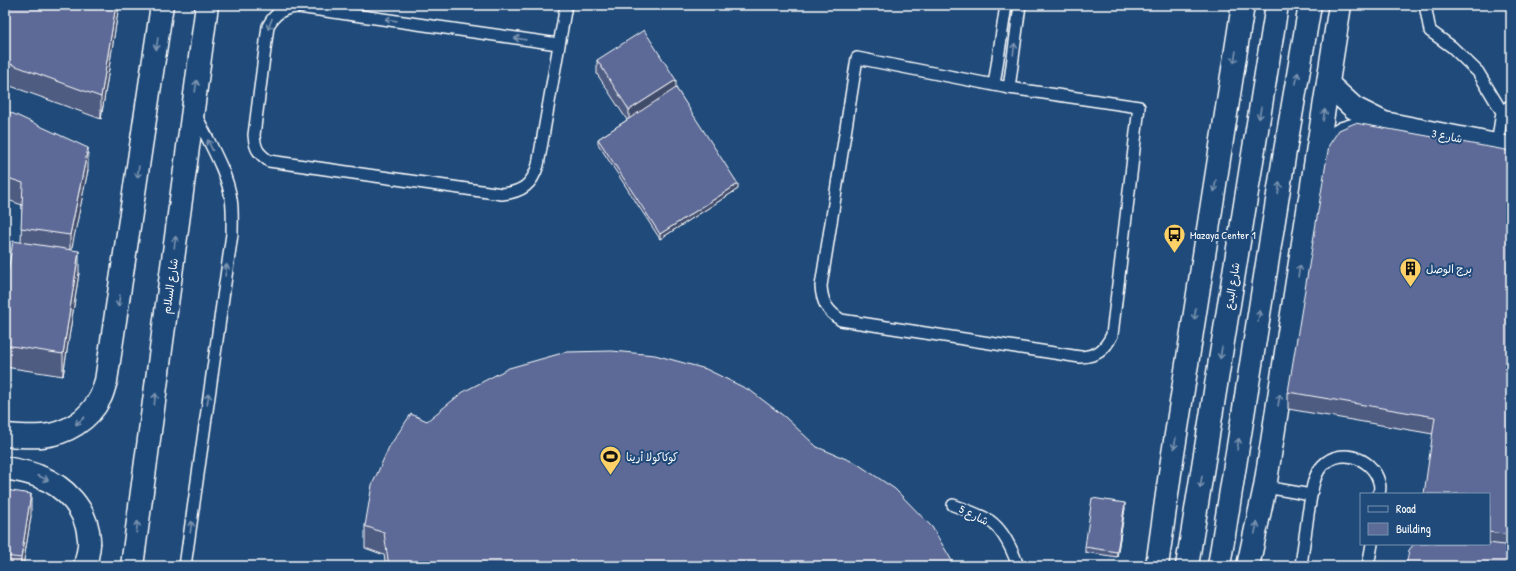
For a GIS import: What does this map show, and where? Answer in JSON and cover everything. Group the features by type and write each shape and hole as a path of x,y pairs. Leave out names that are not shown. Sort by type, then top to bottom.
{"main road":[{"path":"5,435 42,436 60,433 76,425 90,413 100,398 106,380 162,5"},
{"name":"شارع السلام","path":"132,566 207,5"},
{"name":"شارع البدع","path":"1187,566 1277,5"},
{"path":"1219,566 1282,165 1310,5"},
{"path":"1248,566 1265,487 1329,85 1340,5"},
{"path":"1154,563 1242,15"},
{"name":"شارع 3","path":"1329,85 1354,108 1384,123 1504,147"},
{"name":"شارع 3","path":"1319,148 1330,140 1356,128 1384,123"},
{"path":"5,468 42,477 53,482 71,497 80,510 90,539 86,566"}],"lane":[{"path":"558,44 298,7 288,7 273,17 268,26 254,135 255,146 260,154 269,161 502,194 512,193 521,189 529,183 535,175 538,166 566,5"},
{"path":"994,85 1006,5"},
{"path":"1009,88 1020,5"},
{"path":"1230,5 1242,15"},
{"path":"1425,5 1430,31 1452,47 1478,72 1502,112 1504,147"},
{"path":"857,58 1009,88 1139,107 1112,335 1107,344 1100,352 1090,356 1080,357 841,320 832,314 825,306 821,296 820,286 857,58"},
{"path":"1502,112 1511,104"},
{"path":"185,566 207,401 232,234 233,217 232,200 228,184 193,109"},
{"path":"1301,566 1313,483 1320,469 1332,459 1347,455 1362,459 1374,469 1380,483 1379,493"},
{"path":"1265,487 1311,494"},
{"name":"شارع 5","path":"953,505 987,519 994,525 1009,544 1018,566"},
{"path":"1368,566 1372,545"}],"building":[{"path":"5,5 116,5 101,97 5,62"},
{"path":"644,30 676,80 629,110 597,60"},
{"path":"676,88 738,184 660,234 598,139"},
{"path":"5,110 88,148 70,235 21,228 23,183 5,177"},
{"name":"برج الوصل","path":"1355,123 1511,151 1511,535 1490,532 1490,493 1424,493 1435,417 1288,392 1329,145 1339,130"},
{"path":"13,241 79,251 63,354 5,345 5,272 8,272"},
{"name":"كوكاكولا أرينا","path":"612,351 655,355 706,369 751,391 785,417 817,447 856,463 895,489 932,527 955,566 389,566 384,533 365,526 372,485 389,447 411,414 427,421 463,392 509,368 566,352"},
{"path":"5,479 7,479 6,490 31,494 21,558 5,556"},
{"path":"1092,498 1125,503 1117,552 1085,547"},
{"path":"1490,543 1511,546 1511,566 1406,566 1409,550 1413,545 1490,545"}],"place":[{"name":"Mazaya Center 1","path":"1175,254"},
{"name":"برج الوصل","path":"1410,288"},
{"name":"كوكاكولا أرينا","path":"611,476"}]}
